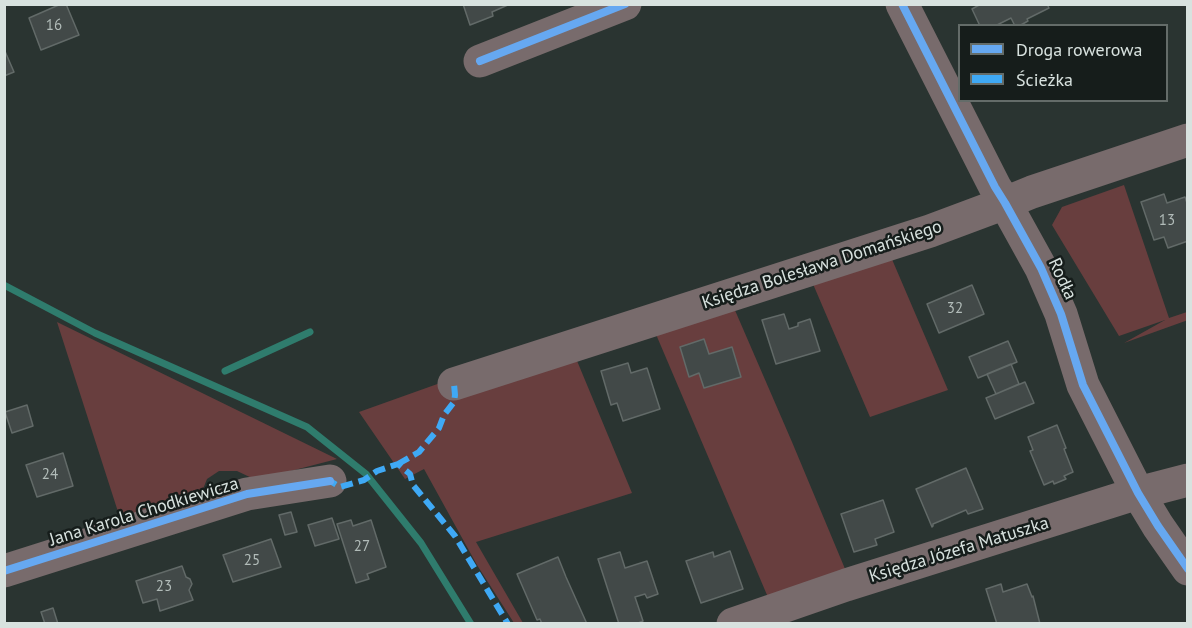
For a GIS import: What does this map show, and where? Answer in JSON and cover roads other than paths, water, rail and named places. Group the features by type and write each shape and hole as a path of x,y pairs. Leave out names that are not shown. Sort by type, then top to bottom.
{"street":[{"path":"480,61 625,4"},
{"name":"Rodła","path":"902,4 984,167 1041,268 1061,314 1083,385 1138,494 1188,569"},
{"name":"Księdza Bolesława Domańskiego","path":"454,384 930,231 1032,192 1188,140"},
{"name":"Księdza Józefa Matuszka","path":"733,624 846,585 1188,480"},
{"name":"Jana Karola Chodkiewicza","path":"4,572 247,494 330,481"}],"waterway":[{"path":"4,285 95,333 307,427 366,474 421,543 471,624"},
{"path":"225,371 310,332"}]}
